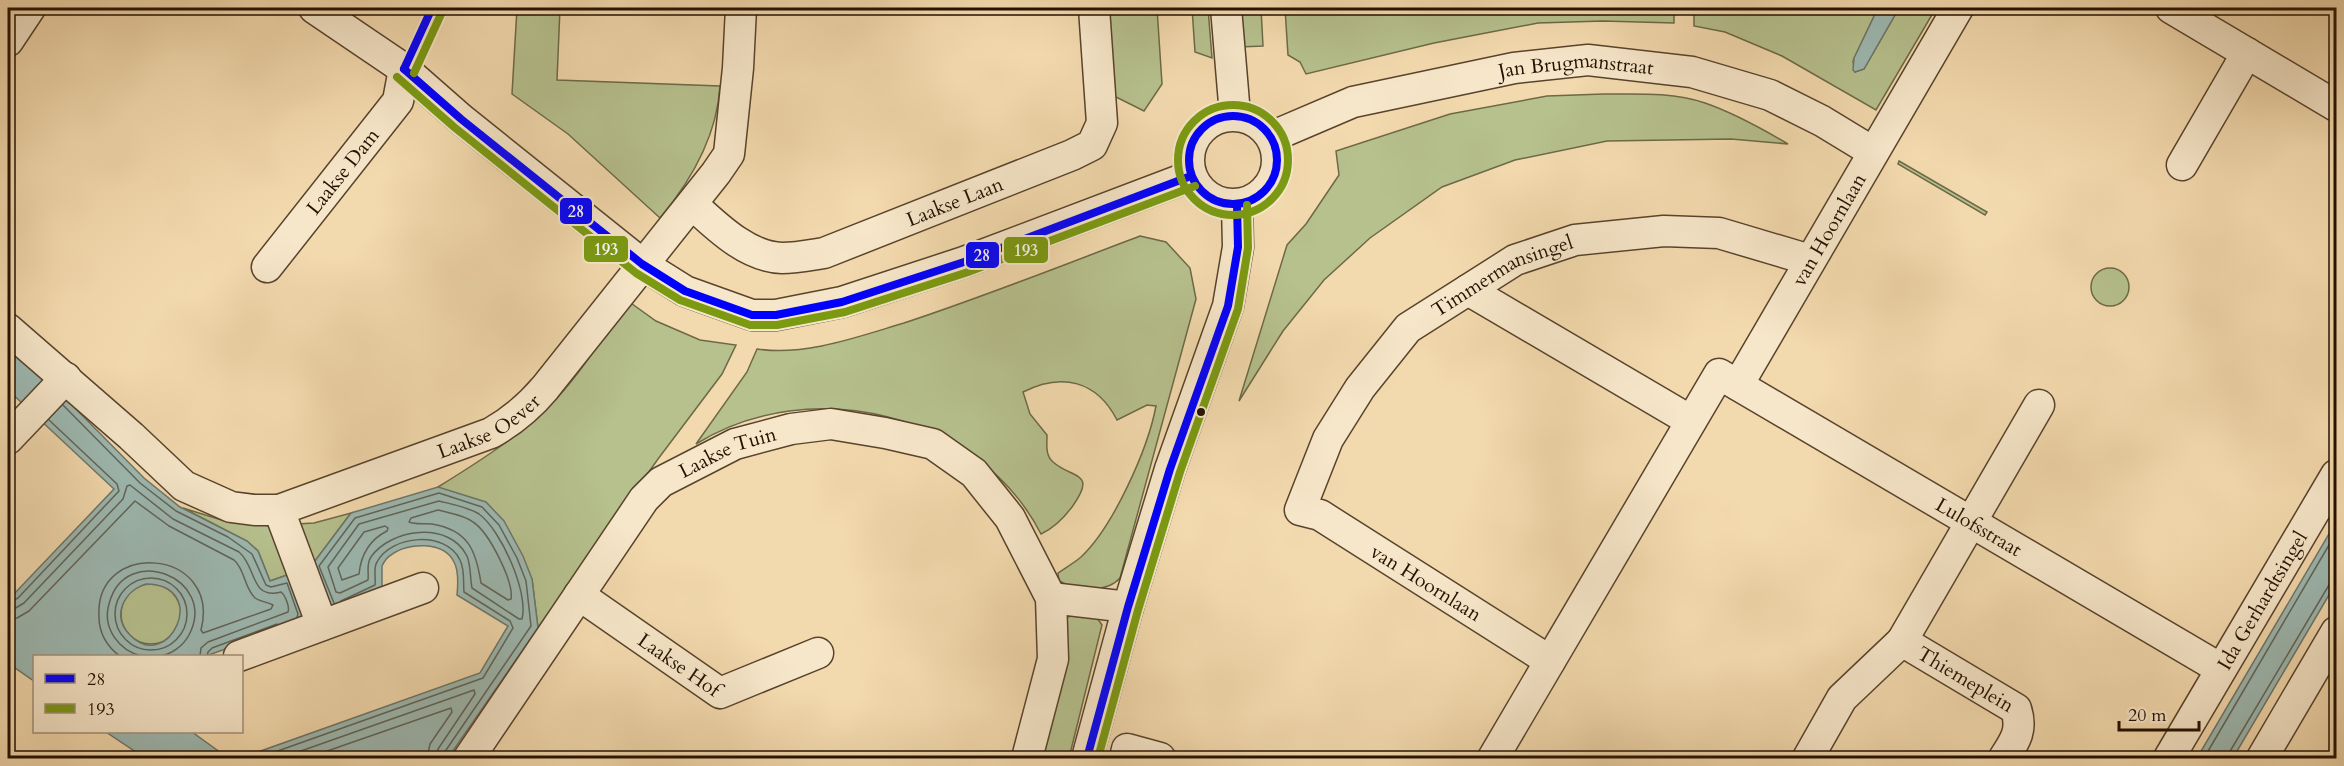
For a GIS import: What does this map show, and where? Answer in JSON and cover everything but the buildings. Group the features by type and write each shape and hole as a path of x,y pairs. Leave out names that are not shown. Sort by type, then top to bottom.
{"street":[{"path":"8,41 30,8"},
{"path":"314,8 404,69 461,119 642,264 685,291 752,315 776,315 842,302 964,262 1191,176"},
{"path":"642,264 692,204 729,154 738,68 741,8"},
{"name":"Laakse Laan","path":"692,204 724,232 750,249 781,258 824,254 1072,156 1092,145 1102,123 1094,8"},
{"path":"1226,8 1235,115"},
{"name":"van Hoornlaan","path":"1738,385 1958,8"},
{"path":"2171,8 2337,106"},
{"path":"2182,165 2247,53"},
{"name":"Jan Brugmanstraat","path":"1271,137 1353,102 1514,68 1588,60 1692,72 1770,95 1822,121 1873,152"},
{"name":"Laakse Dam","path":"267,267 398,101 404,69"},
{"path":"1235,115 1256,122 1271,137 1277,154 1276,172 1268,188 1254,200 1237,205 1222,204 1209,198 1198,189 1191,176 1188,159 1192,142 1202,127 1218,118 1235,115"},
{"path":"1087,759 1128,607 1170,470 1228,306 1238,247 1237,205"},
{"name":"Timmermansingel","path":"1300,510 1328,439 1360,388 1408,328 1515,260 1575,240 1664,231 1719,232 1810,260"},
{"name":"Laakse Oever","path":"8,328 184,486 231,507 279,510 469,442 512,421 531,405 642,264"},
{"path":"1468,290 1691,421"},
{"path":"1493,759 1719,374 1738,385"},
{"path":"16,430 66,378"},
{"name":"Lulofsstraat","path":"1738,385 2221,669"},
{"name":"Thiemeplein","path":"1808,759 1842,698 1902,641 2039,405"},
{"name":"Laakse Tuin","path":"469,759 644,499 661,482 735,444 790,429 831,424 933,444 974,473 1010,518 1051,598 1053,659 1027,759"},
{"name":"Ida Gerhardtsingel","path":"2169,759 2337,475"},
{"path":"279,510 322,625"},
{"name":"van Hoornlaan","path":"1300,510 1320,515 1550,661"},
{"path":"243,655 423,588"},
{"name":"Laakse Hof","path":"579,595 720,693 818,652"},
{"path":"1051,598 1128,607"},
{"path":"2262,759 2337,632"},
{"name":"Thiemeplein","path":"1902,641 2016,709 2020,720 2019,734 2004,759"},
{"path":"1125,759 1127,749 1160,759"}],"green space":[{"path":"517,8 560,8 557,80 720,86 714,122 708,140 692,173 660,218 568,134 512,94"},
{"path":"1106,8 1157,8 1162,84 1144,111 1114,96"},
{"path":"1192,8 1208,8 1212,58 1195,52"},
{"path":"1236,8 1261,8 1263,46 1239,47"},
{"path":"1285,8 1674,8 1674,23 1603,21 1538,23 1434,43 1306,74 1300,62 1288,55"},
{"path":"1694,8 1878,8 1853,61 1855,72 1864,69 1899,8 1936,8 1876,110 1782,56 1725,32 1694,26"},
{"path":"1655,94 1693,99 1737,116 1788,144 1731,139 1607,141 1515,160 1442,187 1370,238 1324,280 1283,331 1239,401 1287,245 1306,224 1339,175 1336,151 1450,114 1547,96"},
{"path":"1899,161 1987,212 1985,215 1898,164"},
{"path":"1140,236 1166,242 1190,268 1196,299 1120,578 1114,583 1091,589 1074,587 1059,581 1058,573 1081,557 1093,544 1117,507 1137,465 1156,406 1147,405 1117,420 1099,396 1077,384 1051,382 1023,392 1030,414 1047,435 1050,459 1079,477 1083,487 1062,519 1041,534 1013,492 977,459 935,434 888,417 839,409 789,411 741,423 696,444 747,372 757,349 813,348 868,334 963,303"},
{"path":"2110,268 2123,274 2129,287 2123,300 2110,306 2097,300 2091,287 2097,274"},
{"path":"628,301 656,321 700,340 736,345 722,374 658,459 538,628 532,579 438,487 500,446 544,411 576,375"},
{"path":"183,508 228,522 273,526 290,574 270,581 258,551 247,541"},
{"path":"351,513 312,565 297,524 314,523"},
{"path":"151,584 168,589 176,597 181,614 176,631 168,639 151,644 134,639 126,631 121,614 126,597 134,589"},
{"path":"1080,613 1095,615 1102,625 1069,758 1042,758 1065,618"}],"water":[{"path":"1878,8 1899,8 1864,69 1855,72 1853,70 1854,58"},
{"path":"8,350 69,402 144,478 180,507 247,541 258,551 270,581 290,574 307,620 209,655 33,655 33,680 8,663 8,598 114,489 8,390","holes":["146,584 166,588 177,598 180,611 177,625 169,637 158,644 144,644 124,628 121,620 123,605 126,598 138,587"]},
{"path":"438,487 486,502 504,521 523,556 532,579 538,628 448,758 241,758 480,673 508,626 457,595 456,566 449,555 442,550 415,546 398,551 388,557 382,566 382,588 329,612 312,565 351,513"},
{"path":"2336,522 2336,583 2233,758 2197,758"},
{"path":"108,733 193,733 228,758 145,758"}],"transit line":[{"name":"28","path":"404,69 432,8"},
{"name":"193","path":"414,73 442,12"},
{"name":"28","path":"404,69 461,119 642,264 685,291 752,315 776,315 842,302 964,262 1191,176"},
{"name":"193","path":"397,77 454,127 636,273 680,300 750,325 777,325 845,312 968,272 1195,186"},
{"name":"193","path":"1233,105 1254,109 1272,121 1284,139 1288,160 1284,181 1272,199 1254,211 1233,215 1212,211 1194,199 1182,181 1178,160 1182,139 1194,121 1212,109 1233,105"},
{"name":"28","path":"1233,116 1258,123 1270,135 1277,160 1270,185 1258,197 1233,204 1208,197 1196,185 1189,160 1196,135 1208,123 1233,116"},
{"name":"28","path":"1087,758 1128,607 1170,469 1228,306 1238,247 1237,205"},
{"name":"193","path":"1098,758 1138,610 1180,472 1238,309 1248,248 1247,205"}]}
